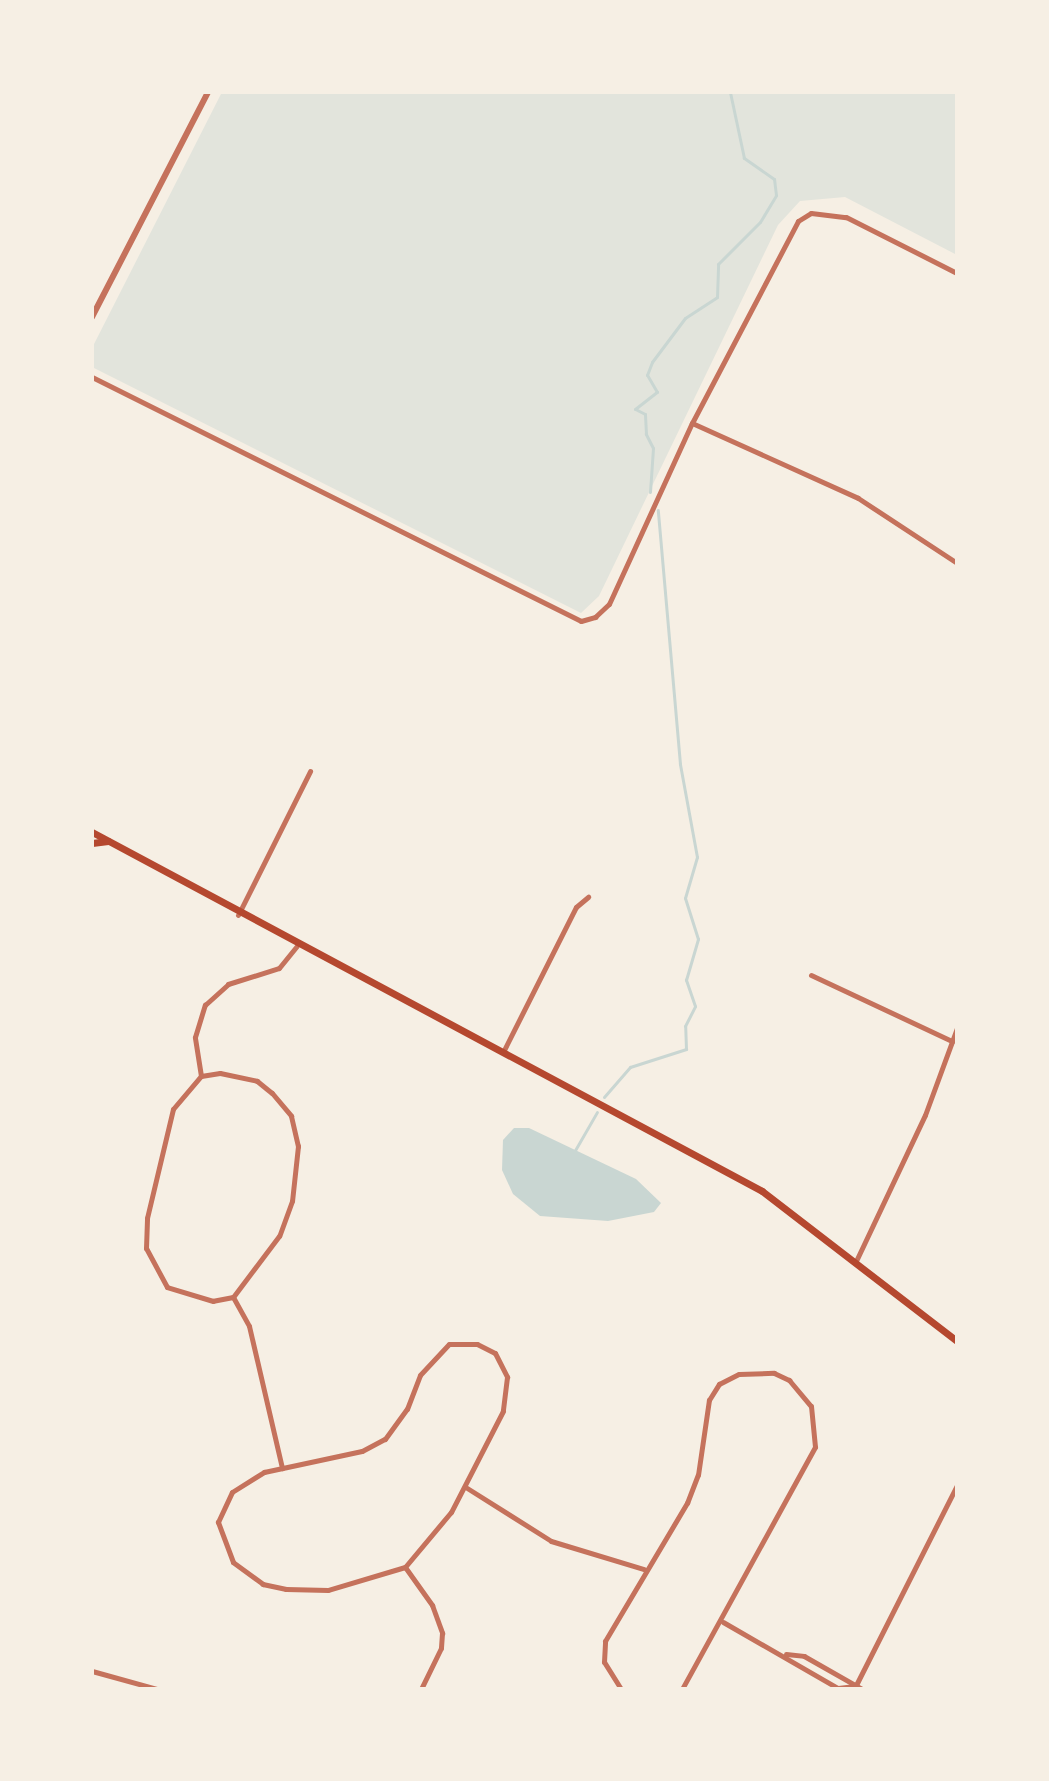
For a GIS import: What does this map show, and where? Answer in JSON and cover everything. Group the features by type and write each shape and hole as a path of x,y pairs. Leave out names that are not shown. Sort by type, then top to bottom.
{"main road":[{"path":"92,832 238,915 762,1191 957,1341"},
{"path":"92,843 108,841"}],"street":[{"path":"92,317 208,92"},
{"path":"92,377 581,621 595,617 609,604 692,423 798,221 811,213 846,217 957,273"},
{"path":"692,423 858,498 957,563"},
{"path":"238,915 310,771"},
{"path":"502,1053 576,907 588,897"},
{"path":"201,1076 195,1037 205,1005 228,984 279,968 297,946"},
{"path":"811,975 952,1041"},
{"path":"856,1261 925,1115 957,1028"},
{"path":"220,1073 257,1081 283,1103 296,1131 292,1201 279,1236 233,1297 213,1301 167,1287 146,1248 147,1218 173,1109 201,1076 220,1073"},
{"path":"233,1297 249,1326 282,1468"},
{"path":"449,1344 477,1344 495,1353 507,1377 503,1411 467,1488 405,1567 328,1590 286,1589 243,1571 221,1542 218,1522 225,1504 243,1481 282,1468 362,1451 385,1439 407,1409 420,1375 449,1344"},
{"path":"621,1689 604,1662 605,1641 644,1569 687,1503 698,1475 706,1409 719,1384 756,1370 789,1380 811,1406 815,1447 723,1622 682,1689"},
{"path":"858,1688 957,1485"},
{"path":"467,1488 551,1541 644,1569"},
{"path":"405,1567 432,1605 442,1633 441,1648 421,1689"},
{"path":"723,1622 785,1654 798,1668 838,1688 858,1688"},
{"path":"785,1654 804,1656 858,1688"},
{"path":"92,1671 157,1689"}],"shaded area":[{"path":"222,92 957,92 957,255 845,197 800,201 778,225 599,596 581,613 92,367 92,348"},
{"path":"514,1128 529,1128 636,1179 661,1203 654,1212 608,1221 540,1216 513,1194 502,1170 503,1140"}],"waterway":[{"path":"650,492 653,448 646,434 645,414 635,409 657,392 647,375 652,362 685,318 717,297 718,264 760,222 776,195 774,179 744,158 730,92"},
{"path":"604,1097 630,1067 686,1049 685,1026 695,1006 686,980 698,939 685,898 697,857 680,764 658,510"},
{"path":"574,1152 597,1112"}]}
